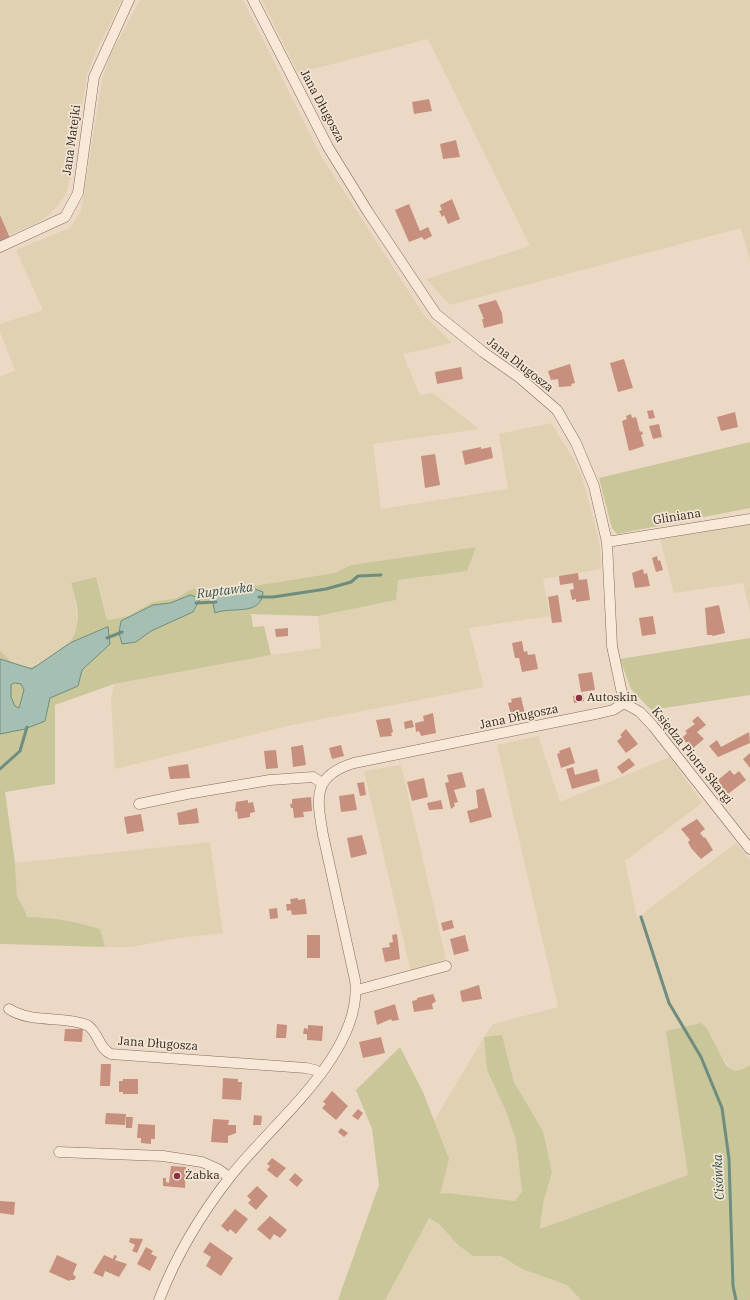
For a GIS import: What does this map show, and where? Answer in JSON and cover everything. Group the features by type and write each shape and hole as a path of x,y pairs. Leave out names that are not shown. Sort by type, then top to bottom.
{"street":[{"name":"Jana Matejki","path":"0,246 65,217 78,194 94,77 130,0"},
{"name":"Jana Długosza","path":"253,0 328,147 372,219 436,314 482,352 520,378 557,410 576,443 590,473 607,542 612,646 624,703 613,710 600,713 354,763 332,772 322,783"},
{"name":"Gliniana","path":"607,542 750,518"},
{"name":"Księdza Piotra Skargi","path":"624,703 640,712 653,726 750,848"},
{"path":"139,804 270,780 313,777 322,783 319,801 322,829 357,990 353,1012 346,1034 333,1059 229,1177 210,1204 180,1254 158,1300"},
{"path":"357,990 446,966"},
{"name":"Jana Długosza","path":"9,1008 20,1014 39,1019 87,1025 93,1030 102,1047 111,1054 306,1068 315,1070 321,1074"},
{"path":"59,1152 163,1156 202,1162 218,1169 229,1177"}],"shaded area":[{"path":"0,0 122,0 96,51 87,75 70,178 66,193 57,207 46,217 33,225 9,235 0,215"},
{"path":"140,0 243,0 321,156 424,315 452,343 403,354 420,395 433,393 479,429 373,444 381,509 508,489 499,434 551,423 573,458 582,477 600,545 601,569 543,579 550,616 469,628 484,687 292,725 115,769 111,700 114,684 271,655 321,648 318,616 396,600 398,580 467,571 475,547 351,565 335,573 295,581 224,591 185,594 177,598 153,602 128,616 108,620 71,584 76,598 77,633 69,645 54,657 20,670 0,651 0,377 15,370 0,332 0,324 43,310 16,250 70,228 81,211 102,80 110,56"},
{"path":"262,0 750,0 750,261 741,228 450,305 426,279 530,246 428,39 298,73"},
{"path":"750,442 750,508 617,534 612,528 599,478"},
{"path":"750,522 750,613 743,583 674,593 660,539"},
{"path":"476,547 467,571 398,580 396,600 318,616 251,614 253,627 264,626 271,655 114,684 55,705 55,784 5,792 15,863 17,896 27,917 64,920 100,929 105,947 0,944 0,651 20,670 51,659 64,650 71,642 77,624 77,604 71,583 96,577 108,620 128,616 153,602 177,598 188,591 201,587 209,591 224,591 335,573 351,565"},
{"path":"255,589 263,592 261,600 257,605 251,608 215,613 212,599 224,592"},
{"path":"191,595 200,599 193,612 151,631 136,642 122,644 119,633 121,621 153,605 170,603"},
{"path":"108,627 110,644 82,670 78,686 50,698 45,721 25,729 0,734 0,659 32,669 70,643","holes":["15,683 21,684 24,690 19,708 15,706 11,697 11,685"]},
{"path":"750,638 750,695 651,710 631,689 620,659"},
{"path":"538,736 560,802 670,757 702,803 625,861 637,918 736,843 750,860 750,1065 743,1070 736,1071 730,1069 701,1023 666,1031 688,1175 540,1229 543,1204 552,1172 543,1131 514,1082 502,1035 505,1109 516,1140 522,1193 515,1201 448,1193 404,1200 439,1224 458,1245 473,1256 501,1256 522,1269 567,1285 581,1300 354,1300 385,1203 493,1024 558,1007 497,745"},
{"path":"401,765 446,959 411,973 364,771"},
{"path":"210,842 223,933 172,939 131,947 105,947 99,929 77,922 45,917 26,918 24,909 17,896 15,863"},
{"path":"701,1023 707,1029 729,1068 738,1071 750,1065 750,1300 581,1300 567,1285 522,1269 501,1256 473,1256 458,1245 439,1224 429,1218 385,1300 338,1300 379,1185 372,1129 356,1090 400,1047 423,1092 449,1159 440,1194 448,1193 515,1201 522,1192 516,1140 505,1109 487,1070 484,1037 502,1035 514,1082 543,1131 552,1172 543,1204 540,1229 688,1175 666,1031"}],"building":[{"path":"429,99 432,111 414,114 412,102"},
{"path":"456,140 460,157 443,159 440,144"},
{"path":"452,199 460,219 448,224 444,215 442,217 439,211 442,210 440,205"},
{"path":"409,204 420,231 428,227 432,236 424,240 422,237 409,242 395,210"},
{"path":"0,215 10,238 0,242"},
{"path":"496,300 502,313 503,323 484,328 482,319 484,319 478,305"},
{"path":"624,359 633,388 618,392 610,363"},
{"path":"570,364 575,383 571,384 572,386 559,387 558,379 551,380 548,371"},
{"path":"461,367 463,379 437,384 435,372"},
{"path":"653,410 655,418 649,419 647,411"},
{"path":"735,412 738,427 721,431 717,417"},
{"path":"631,414 632,418 636,417 640,432 642,431 643,434 641,435 644,446 629,451 622,421 627,419 626,416"},
{"path":"659,424 662,437 653,439 649,426"},
{"path":"481,447 481,449 491,447 493,458 465,465 462,451"},
{"path":"435,454 440,485 425,488 421,456"},
{"path":"657,556 663,570 656,572 652,558"},
{"path":"643,569 644,574 647,573 650,586 635,588 632,573"},
{"path":"578,573 579,580 587,579 590,600 576,602 576,599 572,600 570,590 574,589 573,583 560,585 559,576"},
{"path":"558,595 562,622 552,623 548,597"},
{"path":"719,605 725,633 713,636 707,635 705,608"},
{"path":"653,616 656,634 642,636 639,618"},
{"path":"288,628 288,636 276,637 275,629"},
{"path":"522,641 524,652 527,651 528,655 535,654 538,669 522,672 519,658 515,658 512,643"},
{"path":"592,672 595,690 581,692 578,674"},
{"name":"Autoskin","path":"583,694 584,701 574,703 573,696"},
{"path":"521,697 525,714 511,715 508,703 512,702 511,699"},
{"path":"433,713 436,733 421,736 419,731 416,732 415,723 424,721 423,716"},
{"path":"698,716 706,725 697,732 704,739 692,749 682,738 687,733 685,731 695,724 692,721"},
{"path":"390,718 393,732 391,733 392,736 380,737 376,720"},
{"path":"412,720 414,727 405,729 404,722"},
{"path":"626,729 638,744 626,753 617,741 622,737 620,735"},
{"path":"749,732 750,743 718,757 709,746 717,740 721,747"},
{"path":"303,745 306,765 293,767 291,747"},
{"path":"341,745 344,756 332,759 329,748"},
{"path":"570,747 575,763 561,768 557,754 560,753 559,751"},
{"path":"276,750 278,768 266,769 264,751"},
{"path":"750,753 750,768 743,759"},
{"path":"629,758 635,765 622,774 617,767"},
{"path":"188,764 190,778 170,779 168,767"},
{"path":"573,767 575,775 597,769 600,781 572,789 566,769"},
{"path":"730,770 734,775 739,771 746,780 728,794 724,789 722,790 719,787 721,785 718,780"},
{"path":"462,772 466,787 454,790 458,802 454,803 455,806 451,809 445,783 449,782 447,775"},
{"path":"424,778 428,797 412,801 407,782"},
{"path":"364,782 366,795 360,796 357,783"},
{"path":"484,788 492,817 470,823 467,811 478,808 476,790"},
{"path":"354,794 357,810 341,812 339,796"},
{"path":"311,797 312,811 303,812 304,817 294,818 293,808 291,808 290,804 292,804 292,799"},
{"path":"248,800 248,803 253,802 255,812 250,813 250,817 238,819 237,811 235,812 236,802"},
{"path":"441,800 443,809 429,810 427,803"},
{"path":"197,808 199,823 179,825 177,813"},
{"path":"141,814 144,831 127,834 124,817"},
{"path":"697,819 705,829 700,833 704,838 705,837 713,850 701,859 691,848 688,842 690,840 681,829"},
{"path":"362,835 367,854 351,858 347,838"},
{"path":"298,898 298,900 305,899 307,914 292,915 291,910 287,911 286,904 291,904 290,899"},
{"path":"277,908 278,918 270,919 269,909"},
{"path":"452,920 454,928 443,931 441,923"},
{"path":"397,934 400,959 385,962 382,948 390,947 389,943 393,942 392,935"},
{"path":"307,935 320,935 320,958 307,958"},
{"path":"465,935 469,951 454,955 450,939"},
{"path":"479,985 482,999 462,1002 460,991"},
{"path":"433,994 436,1001 432,1004 433,1009 414,1012 412,1001 417,1000 417,998"},
{"path":"395,1004 399,1020 392,1021 391,1019 377,1025 374,1011"},
{"path":"277,1024 287,1025 286,1038 276,1038"},
{"path":"308,1025 323,1026 322,1041 307,1040 307,1034 303,1034 304,1028 308,1029"},
{"path":"65,1029 83,1029 82,1042 64,1041"},
{"path":"381,1037 385,1053 363,1058 359,1042"},
{"path":"101,1064 111,1064 110,1086 100,1086"},
{"path":"223,1078 238,1079 238,1082 242,1082 241,1100 222,1099"},
{"path":"123,1079 138,1079 138,1094 123,1094 123,1092 119,1092 119,1081 123,1081"},
{"path":"332,1091 348,1106 336,1120 322,1108 326,1104 323,1102"},
{"path":"358,1109 363,1113 358,1120 352,1116"},
{"path":"106,1113 126,1114 125,1125 105,1124"},
{"path":"254,1115 262,1116 261,1125 253,1125"},
{"path":"126,1117 133,1117 132,1128 126,1128"},
{"path":"213,1119 229,1120 228,1125 236,1125 236,1133 228,1136 228,1143 211,1142"},
{"path":"138,1124 155,1125 155,1139 151,1139 151,1144 141,1143 141,1138 137,1138"},
{"path":"341,1128 348,1133 344,1137 338,1132"},
{"path":"272,1158 286,1168 277,1178 267,1170 270,1166 267,1164"},
{"name":"Żabka","path":"171,1166 186,1167 185,1188 163,1186 163,1178 166,1178 166,1182 169,1183"},
{"path":"295,1173 303,1180 297,1187 289,1180"},
{"path":"257,1186 268,1196 256,1210 248,1203 251,1200 247,1196"},
{"path":"0,1201 15,1202 14,1215 0,1213"},
{"path":"235,1209 248,1219 236,1234 230,1229 228,1232 221,1226"},
{"path":"270,1216 287,1230 280,1238 274,1234 270,1240 257,1229"},
{"path":"130,1238 143,1239 137,1253 132,1251 135,1245 129,1242"},
{"path":"210,1242 233,1258 221,1276 206,1266 211,1257 203,1252"},
{"path":"146,1247 153,1251 151,1254 157,1257 150,1271 137,1264"},
{"path":"57,1255 77,1264 73,1274 76,1277 74,1280 69,1281 49,1272"},
{"path":"104,1255 113,1259 114,1255 117,1256 115,1260 127,1264 119,1277 105,1271 103,1277 93,1273"}],"waterway":[{"name":"Ruptawka","path":"259,597 273,597 326,589 351,582 358,576 381,575"},
{"name":"Ruptawka","path":"196,603 216,602"},
{"name":"Ruptawka","path":"107,638 122,632"},
{"name":"Ruptawka","path":"0,769 20,751 27,727"},
{"name":"Cisówka","path":"641,917 669,1003 701,1057 722,1108 729,1159 733,1286 736,1300"}],"place":[{"name":"Autoskin","path":"579,698"},
{"name":"Żabka","path":"177,1176"}]}
